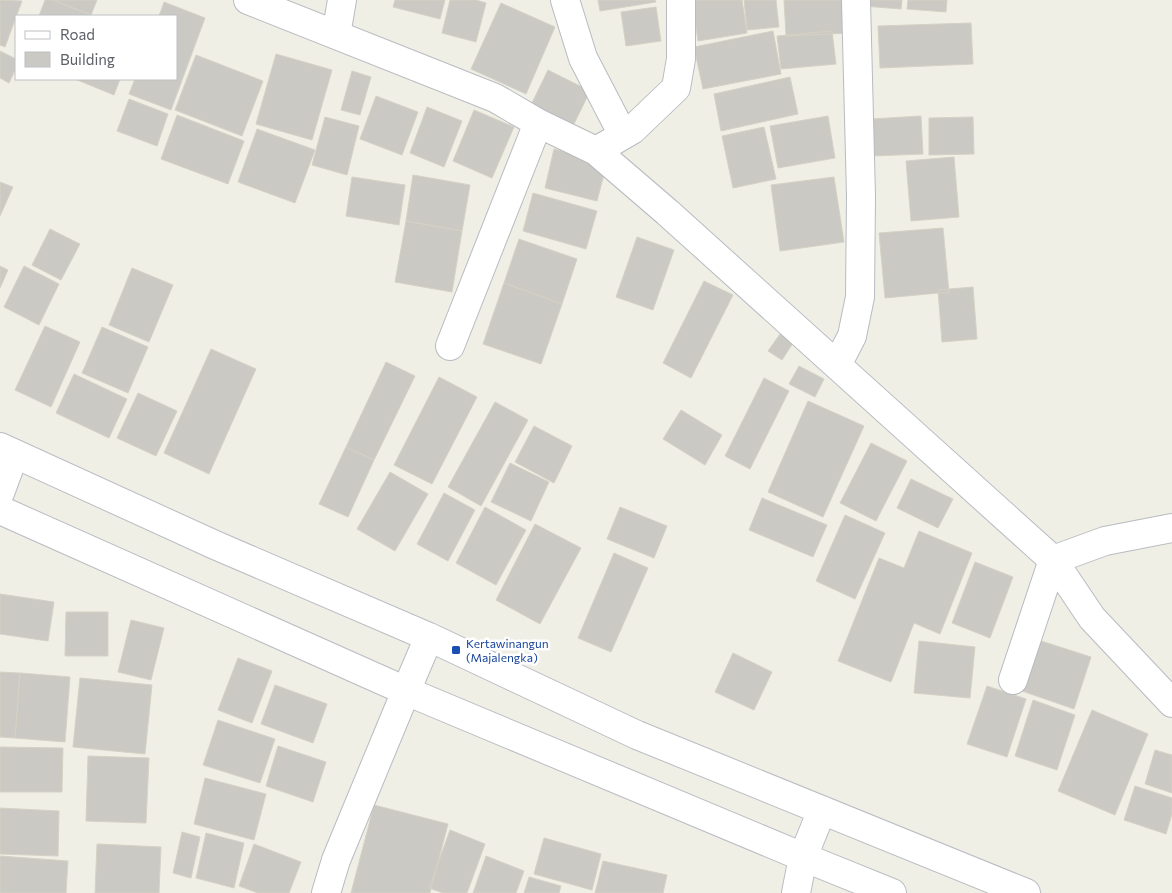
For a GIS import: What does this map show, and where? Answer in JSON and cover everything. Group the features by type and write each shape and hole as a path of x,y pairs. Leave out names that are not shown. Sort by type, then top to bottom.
{"street":[{"path":"248,0 495,98 596,151 1053,560 1092,618 1172,703"},
{"path":"336,35 342,0"},
{"path":"565,0 583,58 627,133"},
{"path":"596,151 627,133 676,88 682,60 681,0"},
{"path":"837,365 852,336 860,297 861,196 856,0"},
{"path":"450,346 538,122"},
{"path":"0,493 7,451 215,545 429,637 637,735 1026,893"},
{"path":"0,510 406,691 892,893"},
{"path":"1053,560 1105,541 1172,528"},
{"path":"1013,680 1053,560"},
{"path":"326,893 336,860 429,637"},
{"path":"796,893 803,857 822,810"}],"building":[{"path":"0,0 22,1 17,15 15,15 5,47 0,45"},
{"path":"45,0 53,0 91,15 39,15"},
{"path":"53,0 97,0 91,15"},
{"path":"395,0 445,0 440,19 393,7"},
{"path":"450,0 476,0 486,3 476,42 442,33"},
{"path":"598,0 655,0 656,2 600,11"},
{"path":"692,0 742,0 747,33 698,41"},
{"path":"744,0 776,0 779,27 747,30"},
{"path":"784,0 848,0 850,33 786,36"},
{"path":"863,0 902,0 901,9 863,6"},
{"path":"908,0 947,0 946,12 907,9"},
{"path":"164,2 205,18 171,110 129,94 135,80 178,80 178,15 159,15"},
{"path":"501,3 555,27 526,94 471,69"},
{"path":"656,7 661,41 626,46 621,12"},
{"path":"971,23 973,64 880,68 878,26"},
{"path":"773,31 781,74 703,89 694,47"},
{"path":"832,31 836,64 781,69 777,36"},
{"path":"0,51 15,58 15,70 9,83 0,78"},
{"path":"276,54 332,70 312,140 256,124"},
{"path":"196,55 263,81 242,136 175,110"},
{"path":"548,70 590,91 573,126 531,105"},
{"path":"352,71 371,77 360,115 341,110"},
{"path":"790,77 798,114 721,131 714,94"},
{"path":"77,80 120,80 114,95"},
{"path":"376,96 418,112 402,155 360,139"},
{"path":"129,99 168,114 157,146 117,131"},
{"path":"427,107 462,121 444,167 410,153"},
{"path":"474,110 514,127 492,178 453,161"},
{"path":"177,115 244,141 228,184 161,159"},
{"path":"828,116 835,158 778,168 770,126"},
{"path":"921,116 923,154 873,156 871,119"},
{"path":"325,117 359,126 347,175 312,165"},
{"path":"973,117 974,154 929,155 929,118"},
{"path":"764,127 776,179 733,188 722,136"},
{"path":"257,129 315,150 295,203 238,182"},
{"path":"554,149 607,163 597,201 545,188"},
{"path":"954,157 959,217 911,221 906,161"},
{"path":"413,175 470,185 462,231 406,221"},
{"path":"352,177 405,185 399,225 346,216"},
{"path":"834,177 844,242 780,251 771,185"},
{"path":"0,182 13,187 0,216"},
{"path":"533,193 597,211 586,249 523,231"},
{"path":"406,221 462,231 452,292 395,282"},
{"path":"943,228 949,292 885,298 879,233"},
{"path":"50,229 80,244 61,280 32,265"},
{"path":"637,237 674,250 653,310 616,297"},
{"path":"519,239 577,259 562,304 504,283"},
{"path":"0,266 8,270 0,288"},
{"path":"24,266 59,284 39,325 4,307"},
{"path":"132,268 173,285 149,342 109,325"},
{"path":"704,281 733,295 691,378 663,363"},
{"path":"504,283 562,304 541,364 483,344"},
{"path":"973,287 977,339 942,342 938,290"},
{"path":"45,326 80,342 51,407 15,390"},
{"path":"102,327 148,347 128,393 82,373"},
{"path":"780,334 793,343 782,360 768,351"},
{"path":"211,349 256,369 209,474 164,453"},
{"path":"386,362 415,376 374,460 346,447"},
{"path":"799,366 824,379 815,397 789,384"},
{"path":"74,374 127,399 109,438 56,413"},
{"path":"439,377 477,397 432,484 394,465"},
{"path":"764,378 789,391 750,469 725,456"},
{"path":"138,393 177,411 156,456 117,438"},
{"path":"808,401 864,426 823,517 768,492"},
{"path":"495,402 528,420 481,506 448,487"},
{"path":"681,410 722,435 705,465 663,439"},
{"path":"534,426 572,446 554,483 515,462"},
{"path":"871,443 907,461 876,521 840,503"},
{"path":"346,447 374,460 348,517 319,504"},
{"path":"510,463 549,482 531,521 491,502"},
{"path":"390,472 428,494 395,551 357,529"},
{"path":"911,479 953,499 938,528 897,508"},
{"path":"444,493 475,510 448,561 417,544"},
{"path":"762,498 827,525 813,557 749,530"},
{"path":"485,507 526,530 496,585 456,563"},
{"path":"620,507 667,526 654,558 607,539"},
{"path":"845,515 885,533 855,599 816,581"},
{"path":"535,524 581,548 540,624 496,600"},
{"path":"919,531 972,553 940,634 914,623 891,682 838,661 879,558 904,568"},
{"path":"614,553 648,568 611,652 578,638"},
{"path":"975,562 1013,577 990,638 952,623"},
{"path":"0,594 54,602 48,641 0,634"},
{"path":"66,612 108,612 108,656 65,656"},
{"path":"131,620 164,628 151,680 118,672"},
{"path":"1038,640 1091,657 1074,709 1022,691"},
{"path":"919,641 975,647 970,698 914,693"},
{"path":"733,653 772,672 754,710 715,692"},
{"path":"238,658 272,671 252,723 218,710"},
{"path":"0,672 20,673 15,738 0,737"},
{"path":"20,673 70,677 65,742 15,738"},
{"path":"80,678 152,685 145,754 73,747"},
{"path":"275,685 327,704 313,743 261,724"},
{"path":"987,686 1026,699 1007,757 967,744"},
{"path":"1033,700 1075,715 1057,770 1015,756"},
{"path":"1092,710 1148,734 1115,815 1058,791"},
{"path":"218,720 275,739 260,783 203,765"},
{"path":"278,746 326,762 313,802 266,786"},
{"path":"0,747 63,748 62,792 0,792"},
{"path":"1155,750 1172,755 1172,793 1145,784"},
{"path":"88,756 149,758 146,823 86,821"},
{"path":"205,778 266,794 254,840 194,824"},
{"path":"1135,786 1172,798 1172,814 1166,834 1124,820"},
{"path":"374,805 448,824 430,893 351,893"},
{"path":"0,808 59,811 58,856 0,854"},
{"path":"450,830 485,844 467,893 443,893 429,888"},
{"path":"182,832 200,837 191,878 173,873"},
{"path":"206,833 244,843 234,888 196,878"},
{"path":"544,838 601,854 592,890 534,874"},
{"path":"97,844 161,847 159,893 95,893"},
{"path":"254,844 301,862 289,893 258,893 239,886"},
{"path":"0,856 68,861 66,893 0,893"},
{"path":"486,856 524,871 516,893 473,893"},
{"path":"603,861 667,875 663,893 595,893"},
{"path":"529,877 561,886 559,893 524,893"}],"place":[{"name":"Kertawinangun (Majalengka)","path":"456,650"}]}
